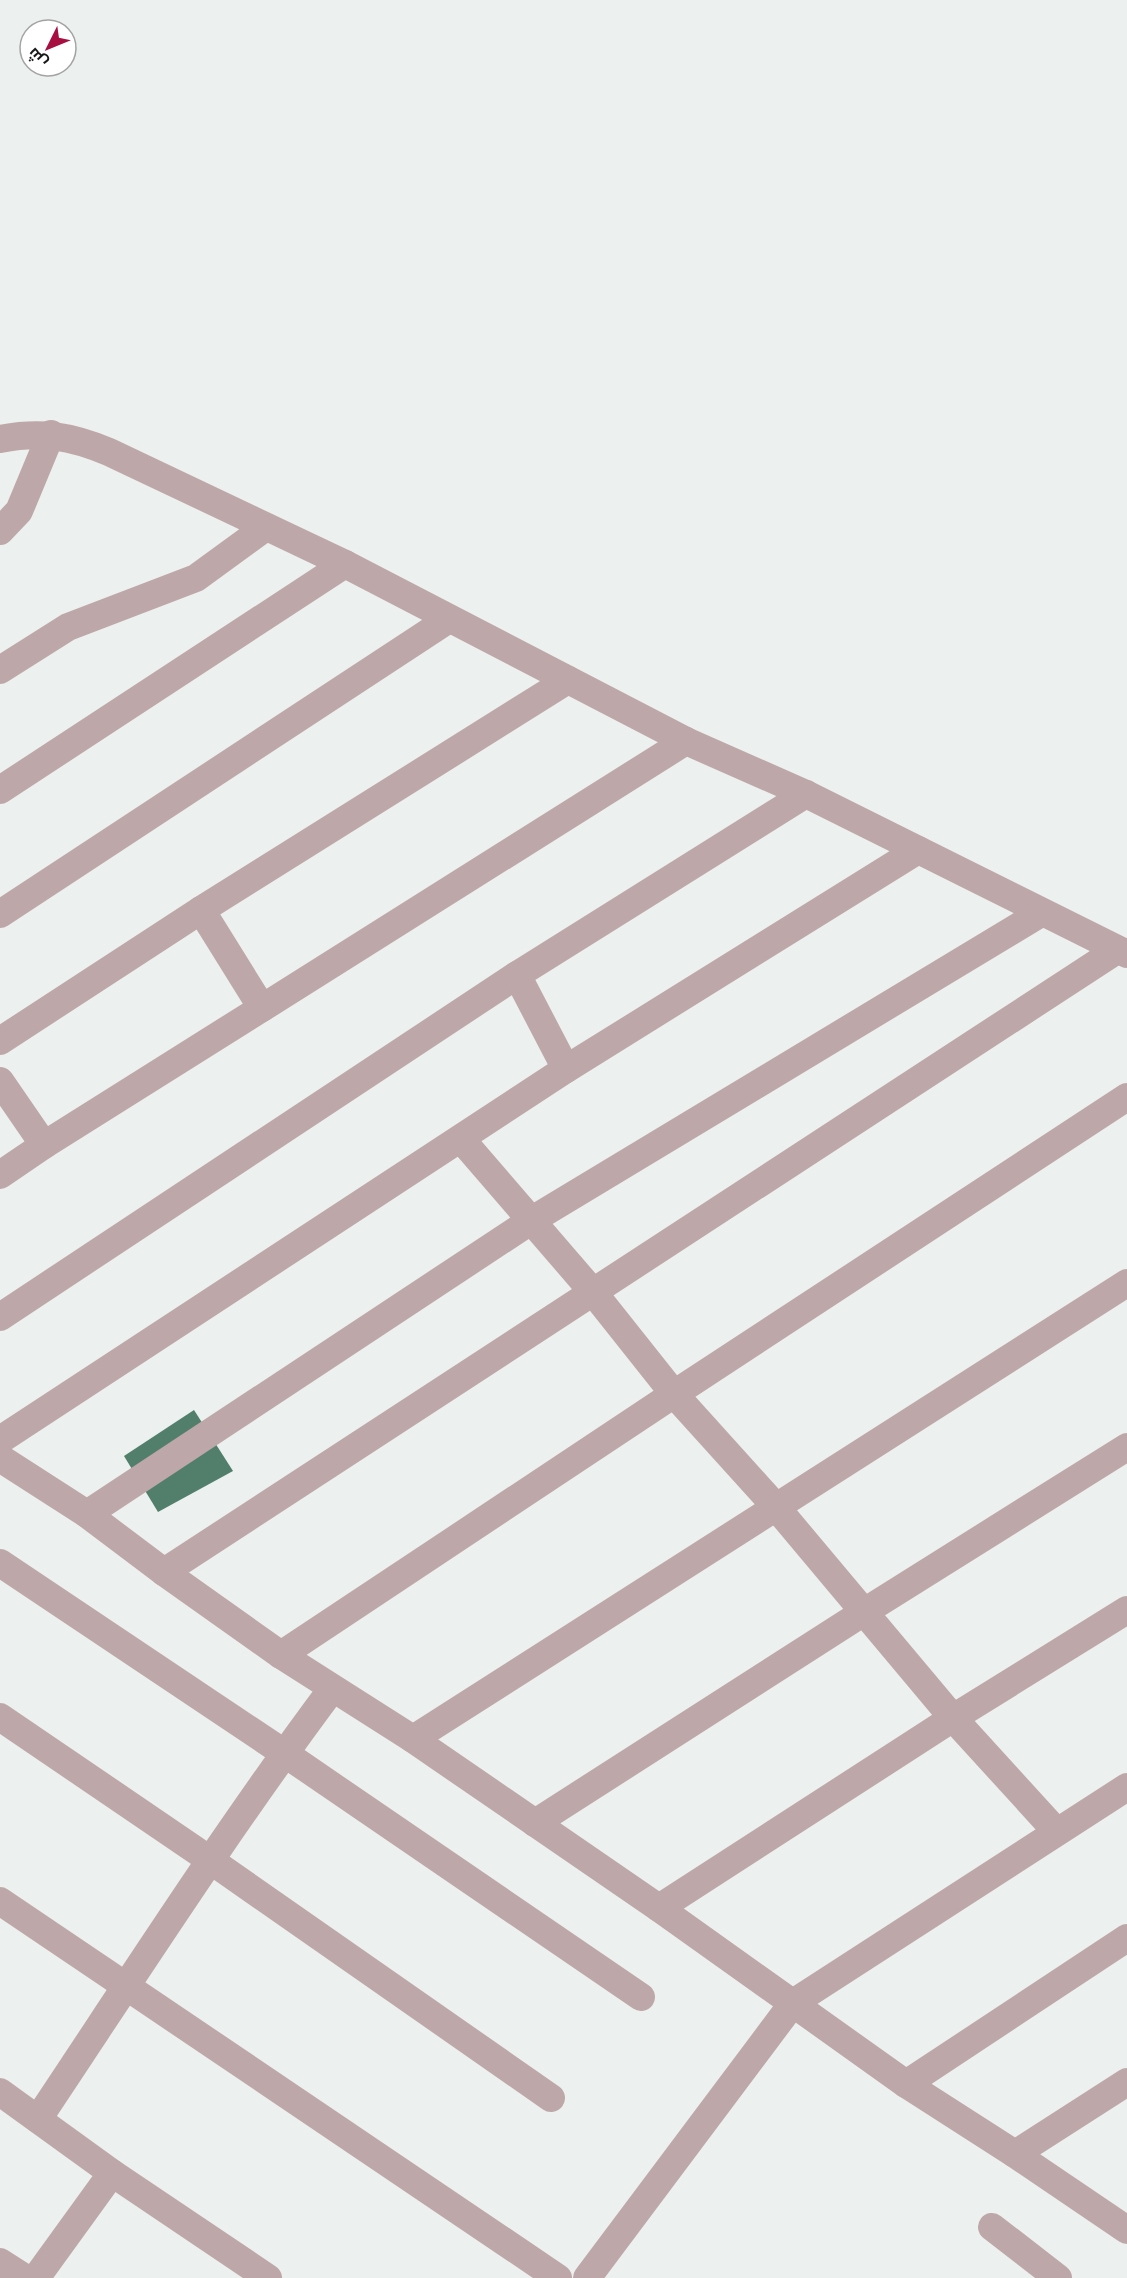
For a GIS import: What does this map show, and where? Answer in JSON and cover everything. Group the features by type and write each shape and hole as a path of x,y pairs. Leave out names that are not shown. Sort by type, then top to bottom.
{"street":[{"path":"0,531 20,511 51,434"},
{"path":"0,439 51,434 83,441 109,452 345,564 686,741 806,794 1122,952"},
{"path":"0,670 68,627 196,578 266,527"},
{"path":"0,790 345,564"},
{"path":"0,914 449,619"},
{"path":"0,1041 201,910 568,680"},
{"path":"0,1175 44,1145 686,741"},
{"path":"0,1317 517,975 806,794"},
{"path":"0,1440 566,1069 918,850"},
{"path":"201,910 262,1008"},
{"path":"87,1514 532,1220 1041,913"},
{"path":"164,1572 593,1292 1122,952"},
{"path":"517,975 566,1069"},
{"path":"0,1081 44,1145"},
{"path":"281,1655 1127,1097"},
{"path":"461,1139 593,1292 674,1394 776,1507 953,1718 1056,1831"},
{"path":"412,1739 1127,1283"},
{"path":"535,1823 864,1612 1127,1448"},
{"path":"0,1458 87,1514 281,1655 412,1739 659,1908 906,2084 1127,2230"},
{"path":"0,1563 284,1753 641,1997"},
{"path":"659,1908 953,1718 1127,1610"},
{"path":"38,2119 210,1860 284,1753 332,1689"},
{"path":"0,1717 210,1860 551,2098"},
{"path":"587,2278 793,2003 1127,1787"},
{"path":"0,1901 125,1988 558,2278"},
{"path":"906,2084 1127,1938"},
{"path":"1015,2154 1127,2082"},
{"path":"0,2092 112,2173 268,2278"},
{"path":"36,2278 112,2173"},
{"path":"992,2227 1058,2278"},
{"path":"0,2262 26,2278"}],"building":[{"path":"194,1410 233,1471 158,1512 124,1456"}]}
